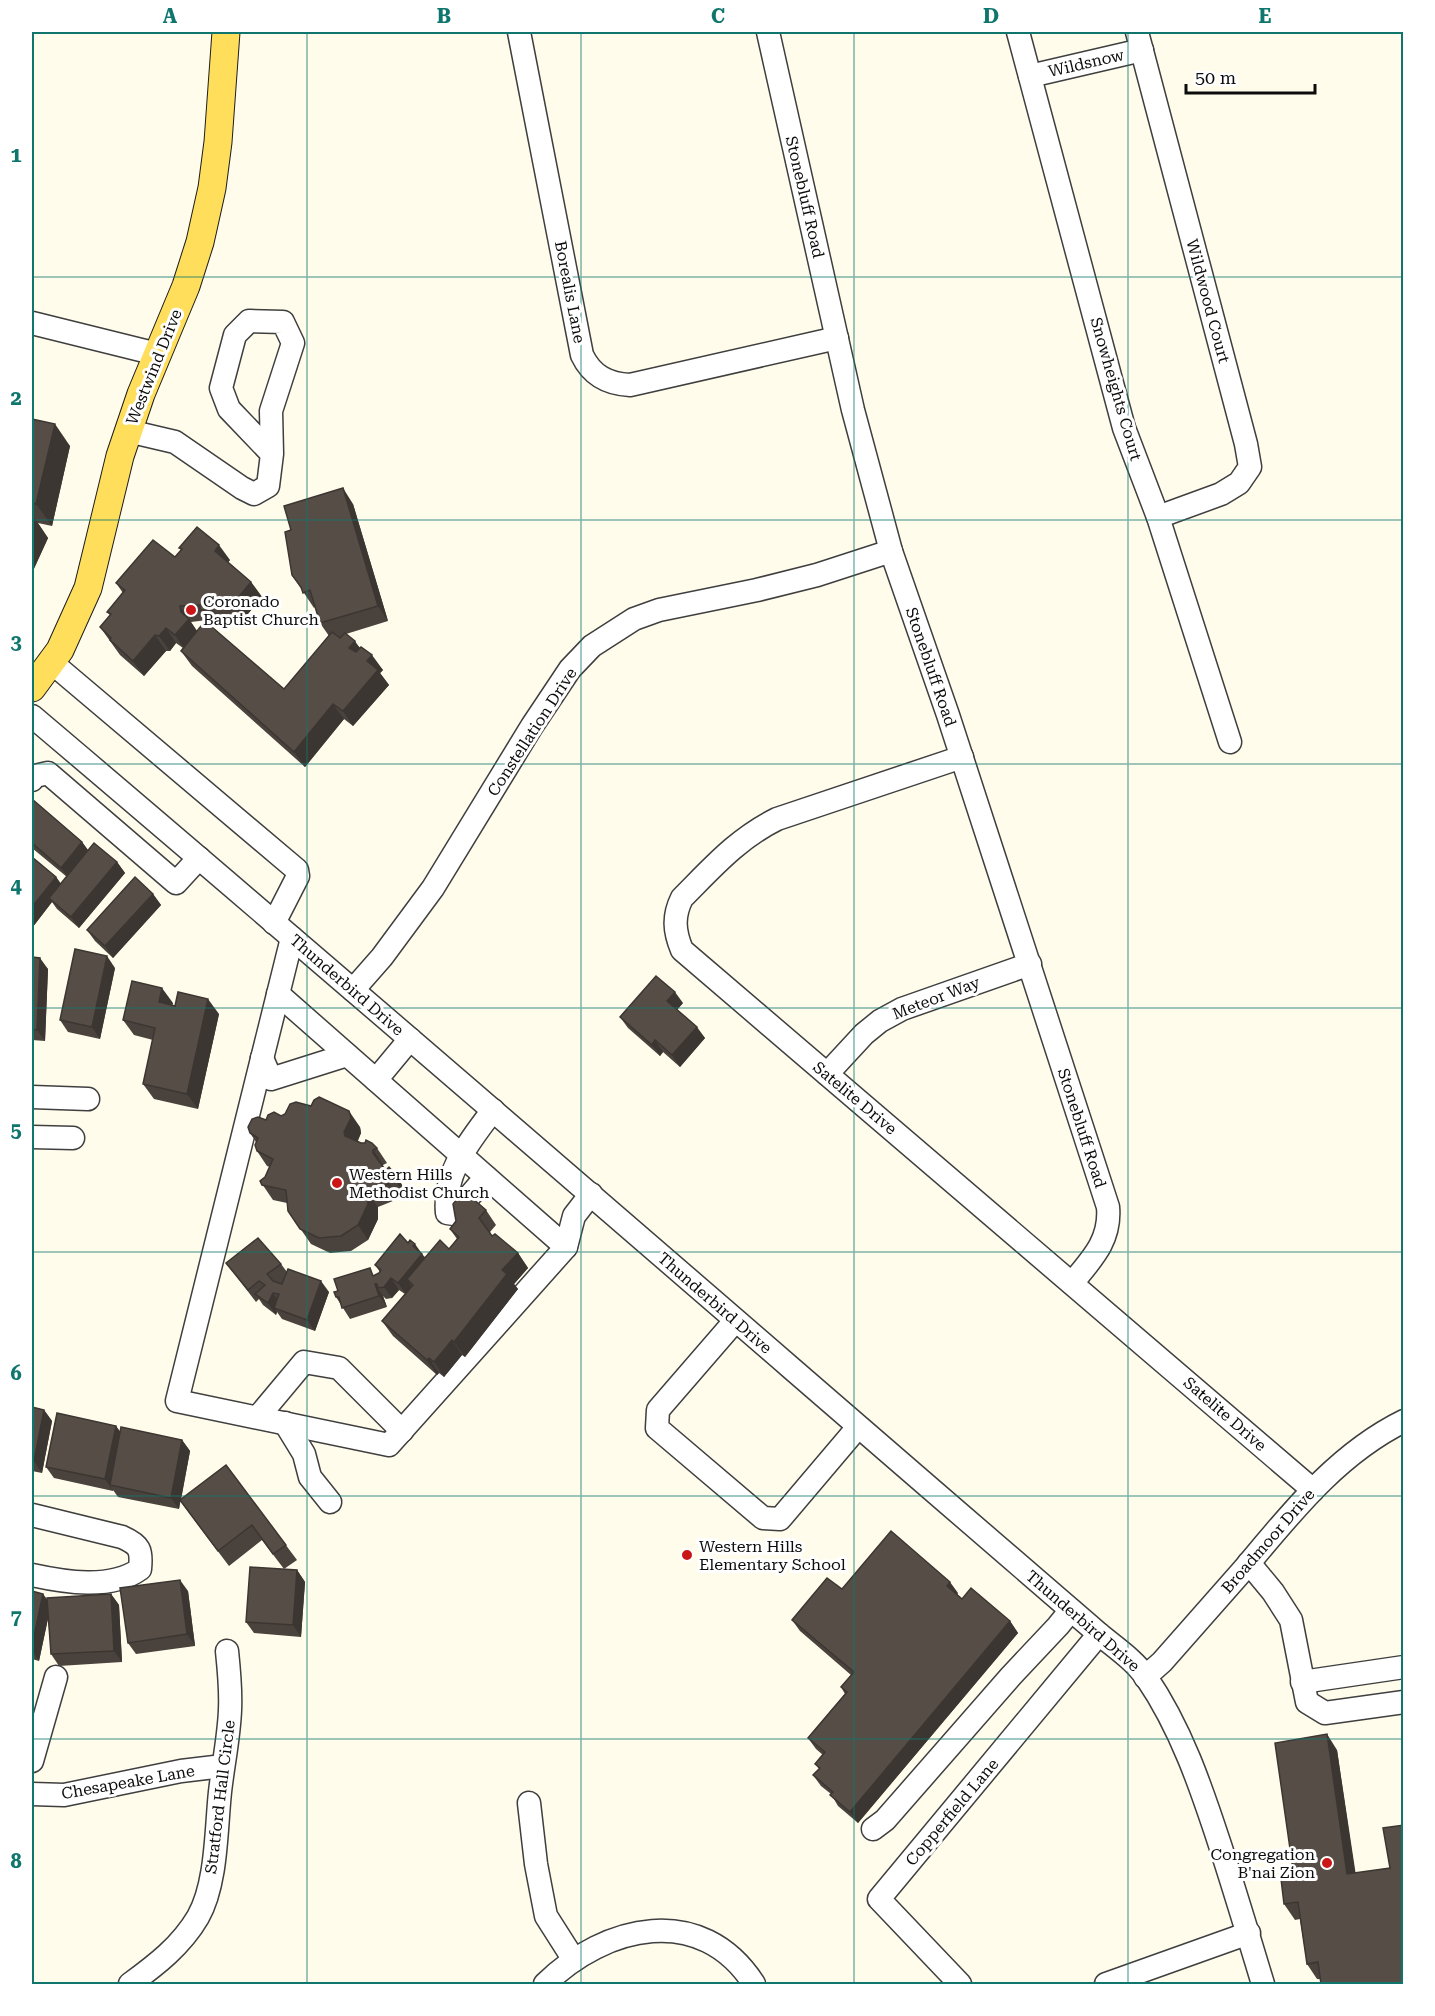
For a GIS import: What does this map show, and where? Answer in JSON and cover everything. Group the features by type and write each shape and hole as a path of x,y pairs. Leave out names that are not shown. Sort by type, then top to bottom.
{"main road":[{"name":"Westwind Drive","path":"32,688 60,650 88,588 120,456 157,354 186,286 200,242 212,188 218,142 225,32"}],"street":[{"name":"Borealis Lane","path":"519,32 582,355 592,371 616,384 630,385 837,338"},
{"name":"Stonebluff Road","path":"768,32 853,410 891,551 962,757 1108,1207 1108,1228 1103,1244 1072,1283"},
{"name":"Snowheights Court","path":"1018,32 1124,428 1158,517 1230,742"},
{"name":"Wildsnow","path":"1030,76 1139,41"},
{"name":"Wildwood Court","path":"1139,41 1243,432 1250,467 1239,483 1221,494 1158,517"},
{"path":"128,432 175,442 254,494 267,486 272,454 271,411 293,343 283,322 249,321 235,334 221,388 229,409 272,454"},
{"path":"32,323 157,354"},
{"name":"Constellation Drive","path":"353,990 382,957 433,888 532,726 570,669 592,646 634,619 659,610 757,590 891,551"},
{"path":"51,662 297,870 298,876 274,923"},
{"name":"Thunderbird Drive","path":"32,716 1132,1660 1146,1677 1178,1735 1197,1778 1248,1933 1261,1984"},
{"name":"Satelite Drive","path":"962,757 777,819 754,830 729,851 682,898 677,907 676,936 685,954 1313,1490"},
{"path":"32,780 35,776 48,773 176,883 199,858"},
{"path":"292,938 177,1401 389,1445 566,1247 574,1216 591,1194"},
{"name":"Meteor Way","path":"827,1074 864,1034 894,1013 916,1003 1030,964"},
{"path":"278,994 566,1247"},
{"path":"376,1080 410,1039"},
{"path":"262,1058 271,1079 347,1055"},
{"path":"32,1097 88,1099"},
{"path":"486,1177 460,1209 454,1214 447,1213 446,1202 453,1170 460,1154 493,1110"},
{"path":"32,1137 73,1138"},
{"path":"735,1321 658,1410 657,1428 763,1518 780,1520 858,1427"},
{"path":"258,1417 304,1362 339,1368 402,1431"},
{"name":"Broadmoor Drive","path":"1146,1677 1162,1662 1330,1472 1361,1447 1404,1421"},
{"path":"285,1423 304,1454 310,1477 330,1502"},
{"path":"32,1515 122,1537 135,1543 141,1555 140,1569 130,1577 83,1584 32,1575"},
{"path":"1249,1563 1273,1592 1291,1620 1307,1702 1325,1713 1404,1702"},
{"path":"873,1829 885,1820 1071,1610"},
{"name":"Copperfield Lane","path":"960,1984 879,1899 1099,1634"},
{"name":"Stratford Hall Circle","path":"130,1984 161,1961 184,1937 199,1915 208,1889 216,1850 230,1712 227,1651"},
{"path":"1302,1682 1404,1667"},
{"path":"32,1761 56,1677"},
{"name":"Chesapeake Lane","path":"32,1794 64,1795 181,1771 223,1766"},
{"path":"529,1803 536,1864 546,1916 574,1960"},
{"path":"545,1984 574,1960 603,1943 644,1931 688,1935 707,1942 726,1953 754,1984"},
{"path":"1106,1984 1248,1933"}],"building":[{"path":"32,419 55,424 36,504 32,503"},
{"path":"343,488 378,606 320,623 310,590 303,593 292,575 285,532 291,530 284,506"},
{"name":"Coronado Baptist Church","path":"197,527 219,545 215,551 251,582 236,600 237,609 226,610 225,603 209,604 209,610 200,610 200,605 180,606 181,612 189,619 175,635 166,628 159,636 155,635 133,661 110,640 111,638 100,627 111,614 107,612 125,590 116,583 153,540 175,557 182,549 179,548"},
{"path":"205,621 284,689 332,632 340,638 345,633 355,641 349,648 356,652 361,647 372,655 367,661 378,670 343,711 333,704 294,752 181,651"},
{"path":"32,799 82,842 61,868 32,843"},
{"path":"94,843 117,862 71,917 49,898"},
{"path":"32,857 56,877 32,907"},
{"path":"135,877 153,894 105,946 87,930"},
{"path":"75,949 107,956 92,1027 60,1020"},
{"path":"32,957 40,958 37,1030 32,1029"},
{"path":"656,976 675,992 667,1001 697,1027 672,1055 655,1040 652,1045 620,1017"},
{"path":"132,981 162,988 159,1002 175,1006 178,992 208,999 187,1094 143,1084 155,1028 123,1020"},
{"name":"Western Hills Methodist Church","path":"319,1097 349,1111 351,1118 344,1132 345,1136 361,1143 365,1143 366,1140 372,1143 377,1148 373,1150 373,1153 384,1168 389,1167 394,1173 394,1179 387,1181 388,1184 367,1192 368,1204 358,1225 341,1236 319,1238 300,1229 288,1211 286,1190 262,1185 260,1181 265,1177 273,1159 257,1151 255,1145 258,1138 250,1133 248,1127 252,1119 258,1117 266,1120 268,1115 274,1112 281,1116 285,1114 290,1104 296,1102 311,1106"},
{"path":"464,1191 486,1210 479,1218 492,1236 495,1234 518,1253 502,1270 507,1274 454,1342 452,1340 434,1362 429,1358 427,1360 382,1321 413,1285 407,1279 440,1240 449,1249 459,1237 450,1229 456,1221 453,1204"},
{"path":"400,1234 408,1243 410,1240 415,1244 413,1246 422,1254 398,1283 391,1278 384,1287 378,1288 375,1284 379,1296 342,1308 339,1297 336,1297 334,1292 338,1291 334,1279 370,1268 373,1276 379,1273 381,1270 375,1265"},
{"path":"258,1238 281,1264 267,1274 273,1281 282,1284 288,1269 321,1281 307,1320 274,1308 279,1294 273,1293 268,1303 255,1294 265,1285 259,1281 248,1290 226,1263"},
{"path":"32,1407 44,1410 34,1461 32,1461"},
{"path":"57,1413 116,1426 105,1479 46,1467"},
{"path":"121,1427 182,1440 171,1498 110,1485"},
{"path":"226,1465 286,1545 273,1554 252,1525 218,1551 180,1500"},
{"path":"891,1531 950,1582 947,1586 962,1599 971,1588 1010,1621 850,1812 830,1795 833,1792 813,1775 820,1768 815,1764 825,1752 808,1738 847,1692 841,1687 854,1672 792,1620 827,1578 842,1589"},
{"path":"250,1567 297,1570 293,1625 246,1622"},
{"path":"180,1580 187,1634 128,1643 120,1588"},
{"path":"32,1591 43,1594 32,1645"},
{"path":"111,1594 114,1651 51,1654 47,1598"},
{"name":"Congregation B'nai Zion","path":"1327,1734 1347,1874 1390,1868 1383,1828 1404,1825 1404,1984 1321,1984 1318,1962 1307,1964 1298,1902 1284,1904 1281,1879 1294,1877 1275,1743"}],"place":[{"name":"Coronado Baptist Church","path":"191,610"},
{"name":"Western Hills Methodist Church","path":"337,1183"},
{"name":"Western Hills Elementary School","path":"687,1555"},
{"name":"Congregation B'nai Zion","path":"1327,1863"}]}
